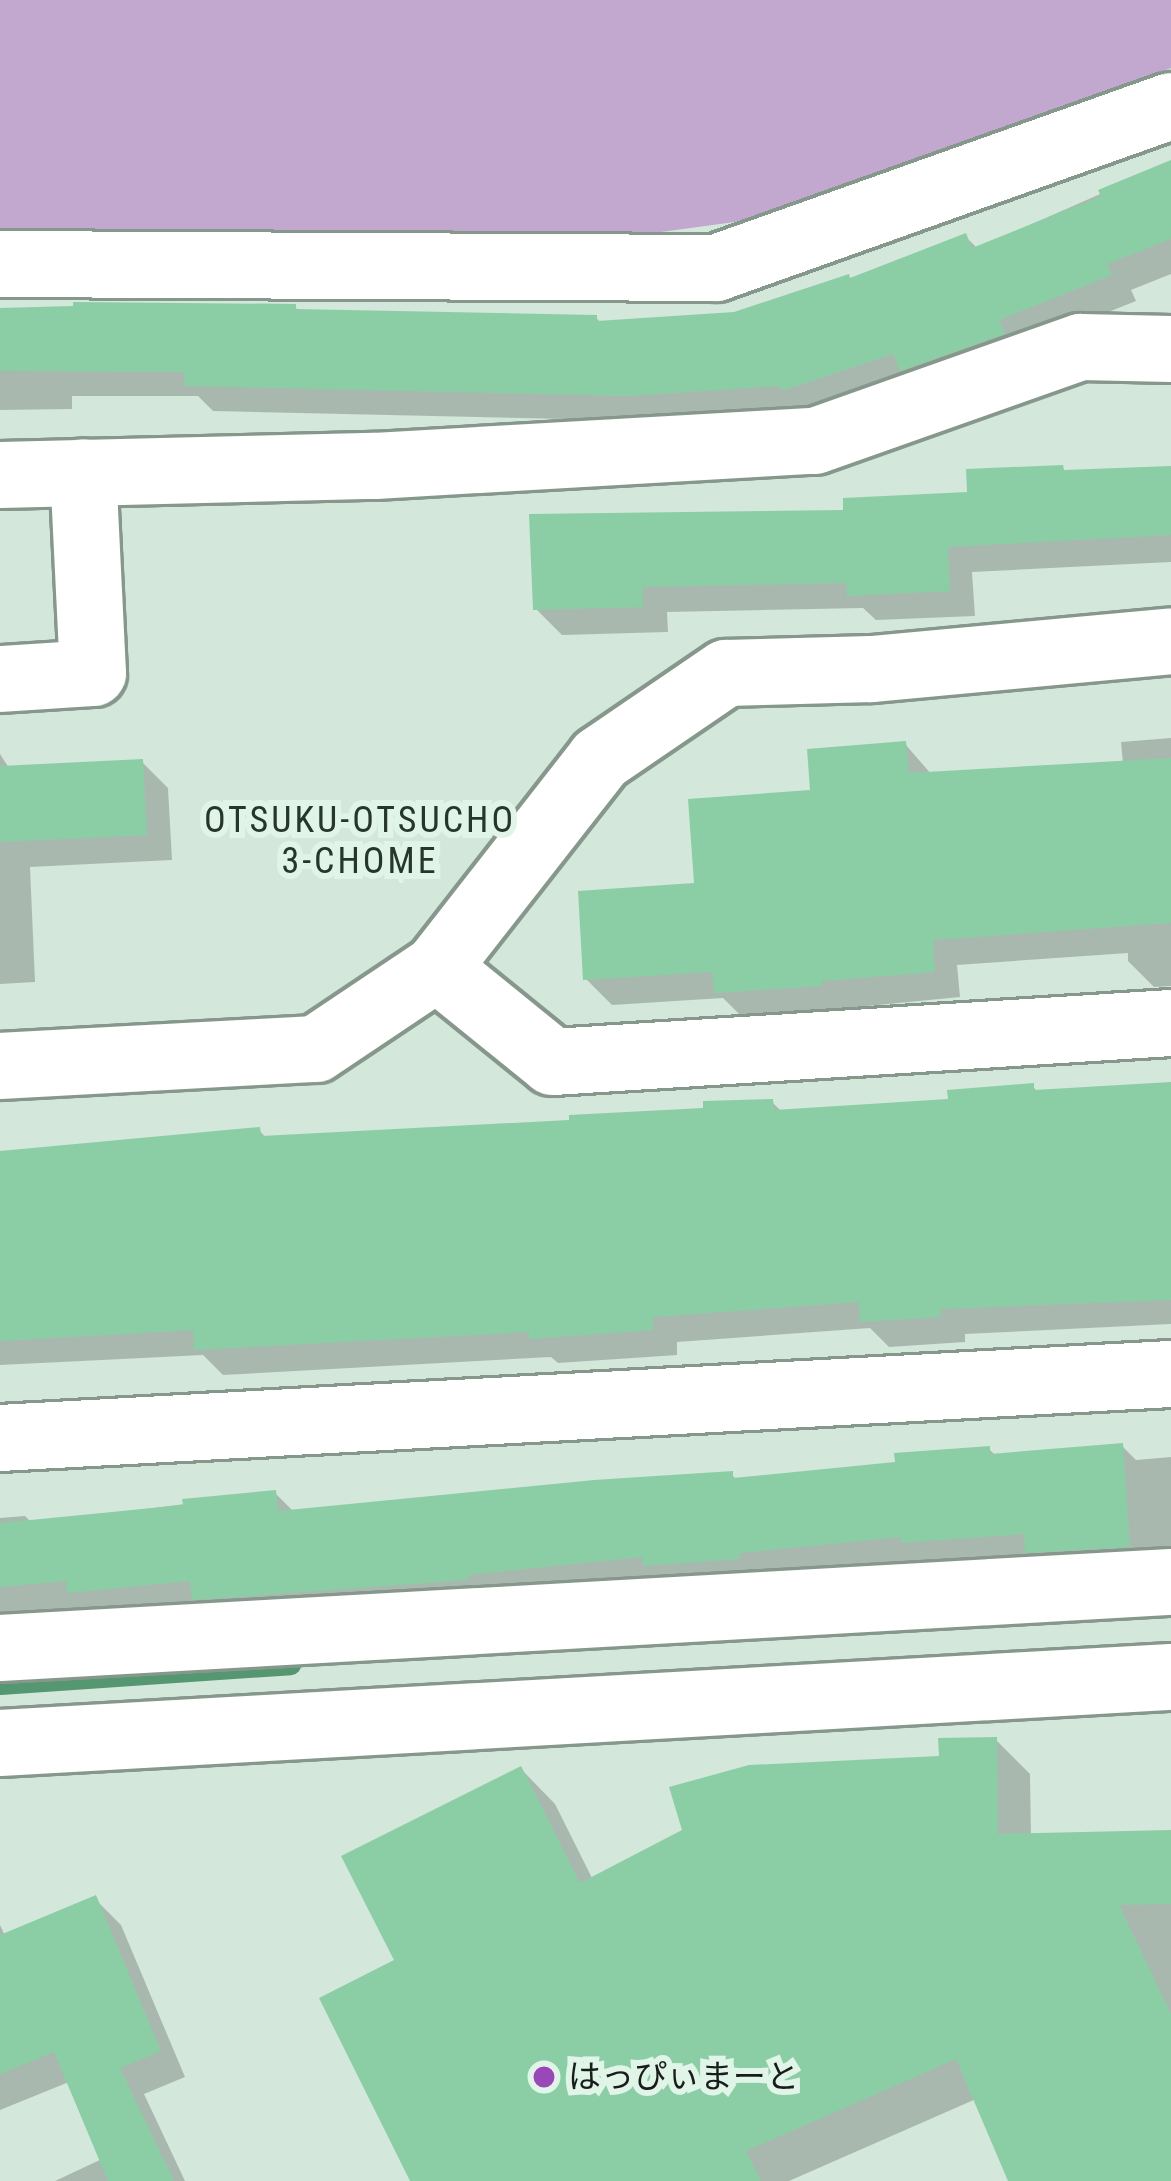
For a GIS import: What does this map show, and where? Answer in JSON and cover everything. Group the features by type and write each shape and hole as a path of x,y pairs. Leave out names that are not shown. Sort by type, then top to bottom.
{"street":[{"path":"0,264 716,268 1171,106"},
{"path":"0,475 375,466 814,441 1081,347 1171,349"},
{"path":"0,679 93,673 83,472"},
{"path":"0,1066 316,1049 437,968 600,759 726,674 872,669 1171,641"},
{"path":"437,968 553,1062 1171,1023"},
{"path":"0,1438 1171,1374"},
{"path":"0,1648 1171,1582"},
{"path":"0,1744 1171,1677"}],"shaded area":[{"path":"0,0 1171,0 1171,68 757,219 565,245 397,230 0,230"}],"building":[{"path":"1171,160 1171,239 1107,264 1112,275 999,320 1005,334 900,371 893,354 782,391 780,386 629,396 184,386 184,372 0,371 0,308 73,306 73,302 296,304 296,309 597,315 597,321 734,312 849,274 850,278 966,233 972,248 1101,196 1098,190"},
{"path":"1063,465 1064,470 1171,466 1171,535 948,547 950,591 847,596 846,583 643,587 643,607 533,610 529,514 843,510 843,498 967,492 966,469"},
{"path":"906,741 909,773 1171,758 1171,923 933,940 935,972 822,981 822,986 714,993 712,972 583,980 578,891 694,883 688,799 810,790 807,749"},
{"path":"143,759 147,835 0,842 0,766"},
{"path":"1171,1082 1171,1300 940,1309 941,1317 860,1322 859,1302 653,1317 653,1330 529,1339 529,1332 194,1350 193,1330 0,1341 0,1151 260,1127 261,1136 569,1120 569,1115 703,1108 703,1101 773,1099 774,1110 948,1099 947,1090 1034,1083 1034,1090"},
{"path":"1123,1443 1130,1547 1025,1553 1024,1534 901,1543 901,1537 739,1553 740,1559 643,1566 642,1557 468,1575 469,1580 192,1600 190,1581 67,1593 66,1581 0,1587 0,1523 183,1505 182,1499 276,1490 278,1511 594,1480 733,1471 733,1478 895,1462 894,1453 990,1446 990,1454"},
{"path":"997,1737 998,1834 1171,1830 1171,1904 1119,1905 1171,2014 1171,2181 1008,2181 956,2059 746,2151 761,2181 410,2181 319,1998 394,1960 341,1856 521,1766 580,1883 682,1830 669,1787 749,1765 939,1756 938,1738"},
{"path":"96,1895 161,2051 120,2068 174,2181 108,2181 54,2052 0,2074 0,1935"}],"waterway":[{"path":"0,1684 290,1664"}],"place":[{"name":"はっぴぃまーと","path":"544,2077"}],"district":[{"name":"OTSUKU-OTSUCHO 3-CHOME","path":"360,840"}]}
